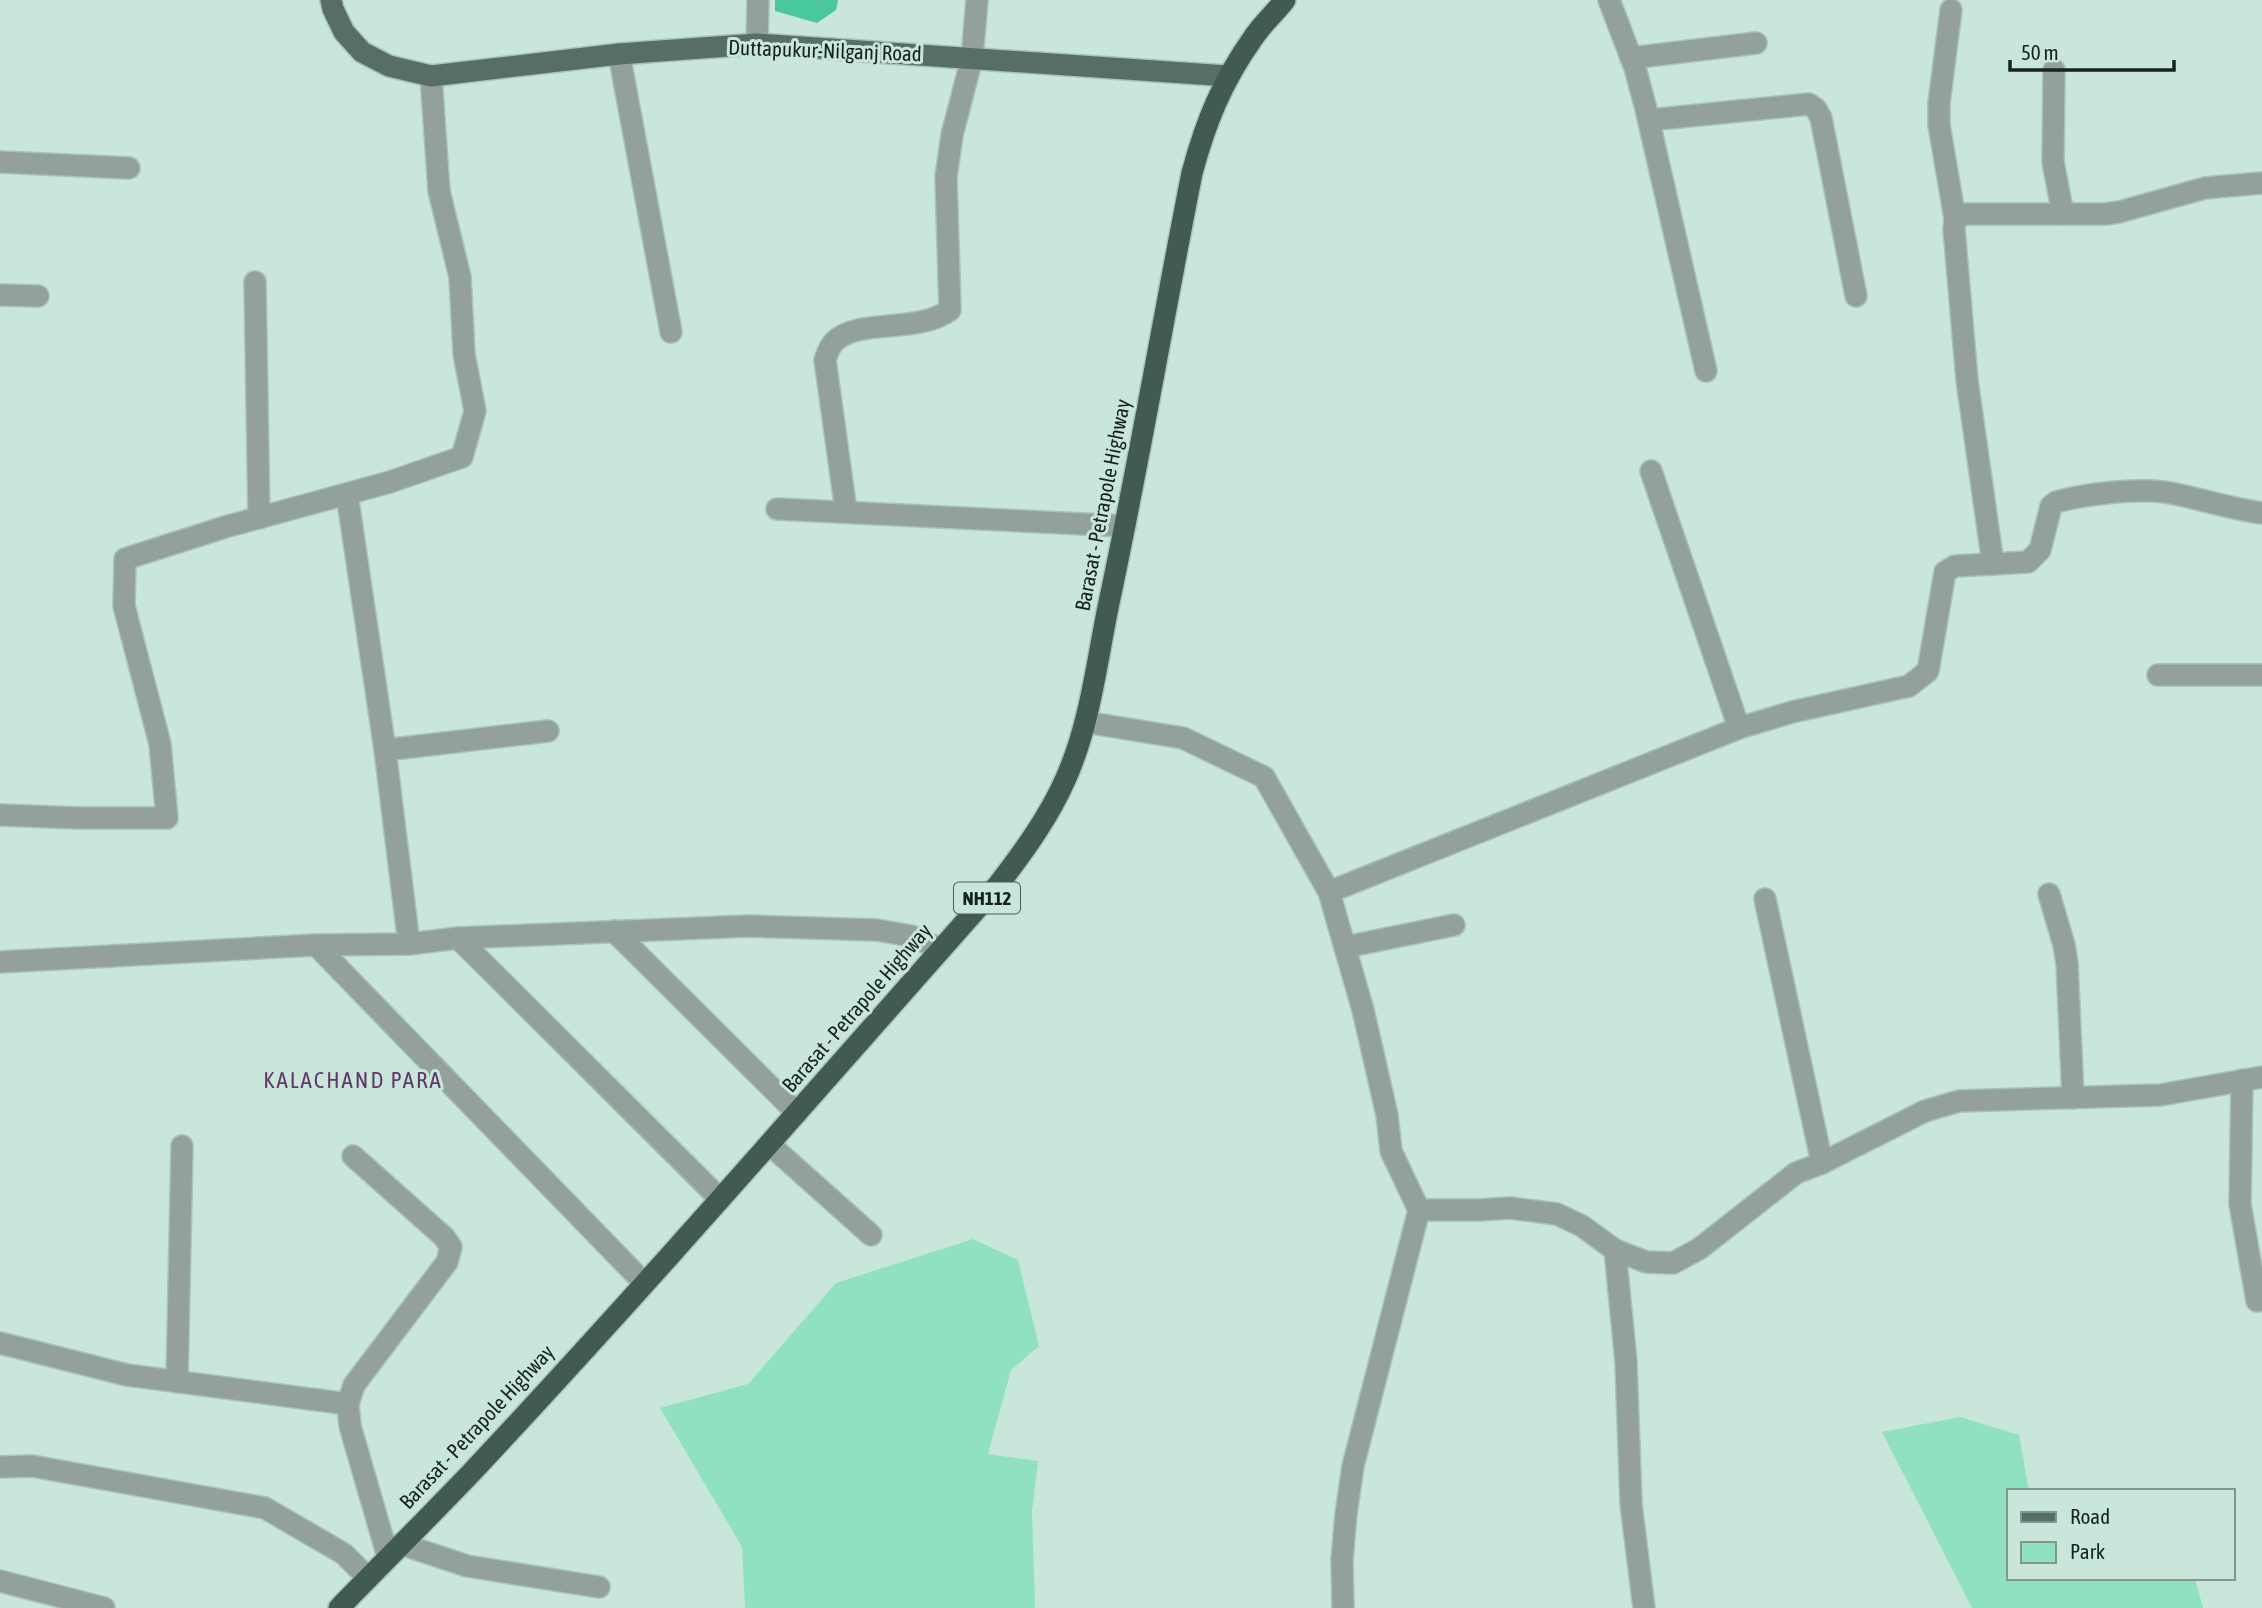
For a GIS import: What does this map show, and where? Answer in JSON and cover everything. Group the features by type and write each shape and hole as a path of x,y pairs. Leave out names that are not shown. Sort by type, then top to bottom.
{"highway":[{"name":"Barasat - Petrapole Highway","path":"338,1608 470,1473 644,1283 942,949 1027,847 1067,777 1085,722 1192,173 1204,127 1228,76 1255,35 1285,0"}],"main road":[{"name":"Duttapukur-Nilganj Road","path":"331,0 345,32 362,52 389,66 431,76 619,54 757,44 1228,76"}],"street":[{"path":"757,44 758,0"},
{"path":"846,511 825,360 832,342 848,332 925,322 950,310 946,177 948,156 972,58 977,0"},
{"path":"1609,0 1631,58 1649,120 1706,372"},
{"path":"1951,10 1939,103 1939,125 1955,219 1966,369 1993,564"},
{"path":"1631,58 1756,43"},
{"path":"619,54 671,332"},
{"path":"2054,70 2053,162 2063,214"},
{"path":"0,815 167,818 160,744 124,606 125,559 390,482 462,457 475,411 464,354 460,277 439,191 431,76"},
{"path":"1649,120 1809,104 1816,109 1821,118 1856,296"},
{"path":"0,162 129,168"},
{"path":"1955,219 1965,214 2119,212 2205,188 2262,184"},
{"path":"255,282 259,518"},
{"path":"0,295 38,296"},
{"path":"1651,471 1739,728"},
{"path":"1329,892 1739,728 1791,712 1909,686 1928,671 1945,572 1955,566 2028,562 2040,550 2051,506 2056,502 2128,491 2150,491 2168,492 2262,513"},
{"path":"347,494 385,750 410,944"},
{"path":"777,509 1125,526"},
{"path":"2158,675 2262,675"},
{"path":"1085,722 1183,738 1264,778 1329,892 1363,1010 1387,1115 1391,1151 1419,1210 1353,1466 1342,1560 1343,1608"},
{"path":"385,750 548,731"},
{"path":"2049,894 2067,963 2073,1098"},
{"path":"1765,899 1822,1163"},
{"path":"1345,947 1454,925"},
{"path":"0,962 749,926 817,927 895,933 911,936 942,949"},
{"path":"614,932 797,1113"},
{"path":"458,938 720,1199"},
{"path":"316,945 644,1283"},
{"path":"1419,1210 1510,1208 1557,1214 1582,1226 1615,1250 1646,1262 1673,1263 1699,1249 1796,1173 1822,1163 1925,1111 1959,1101 2160,1095 2252,1079 2240,1204 2257,1301"},
{"path":"769,1144 871,1235"},
{"path":"177,1382 182,1146"},
{"path":"354,1156 444,1237 451,1247 447,1262 354,1385 348,1404 350,1426 395,1550 467,1566 599,1587"},
{"path":"1615,1250 1626,1350 1631,1504 1644,1608"},
{"path":"0,1343 127,1376 348,1404"},
{"path":"0,1467 32,1466 265,1508 344,1554 368,1578"},
{"path":"0,1581 104,1608"}],"green space":[{"path":"973,1239 1018,1260 1039,1346 1011,1370 988,1454 1038,1461 1032,1512 1035,1608 745,1608 742,1547 660,1408 748,1384 836,1283"},
{"path":"1960,1417 2019,1435 2029,1489 2007,1489 2007,1580 2196,1580 2203,1608 1972,1608 1882,1432"}],"shaded area":[{"path":"775,0 838,0 836,10 817,23 775,11"}],"district":[{"name":"KALACHAND PARA","path":"353,1080"}]}
